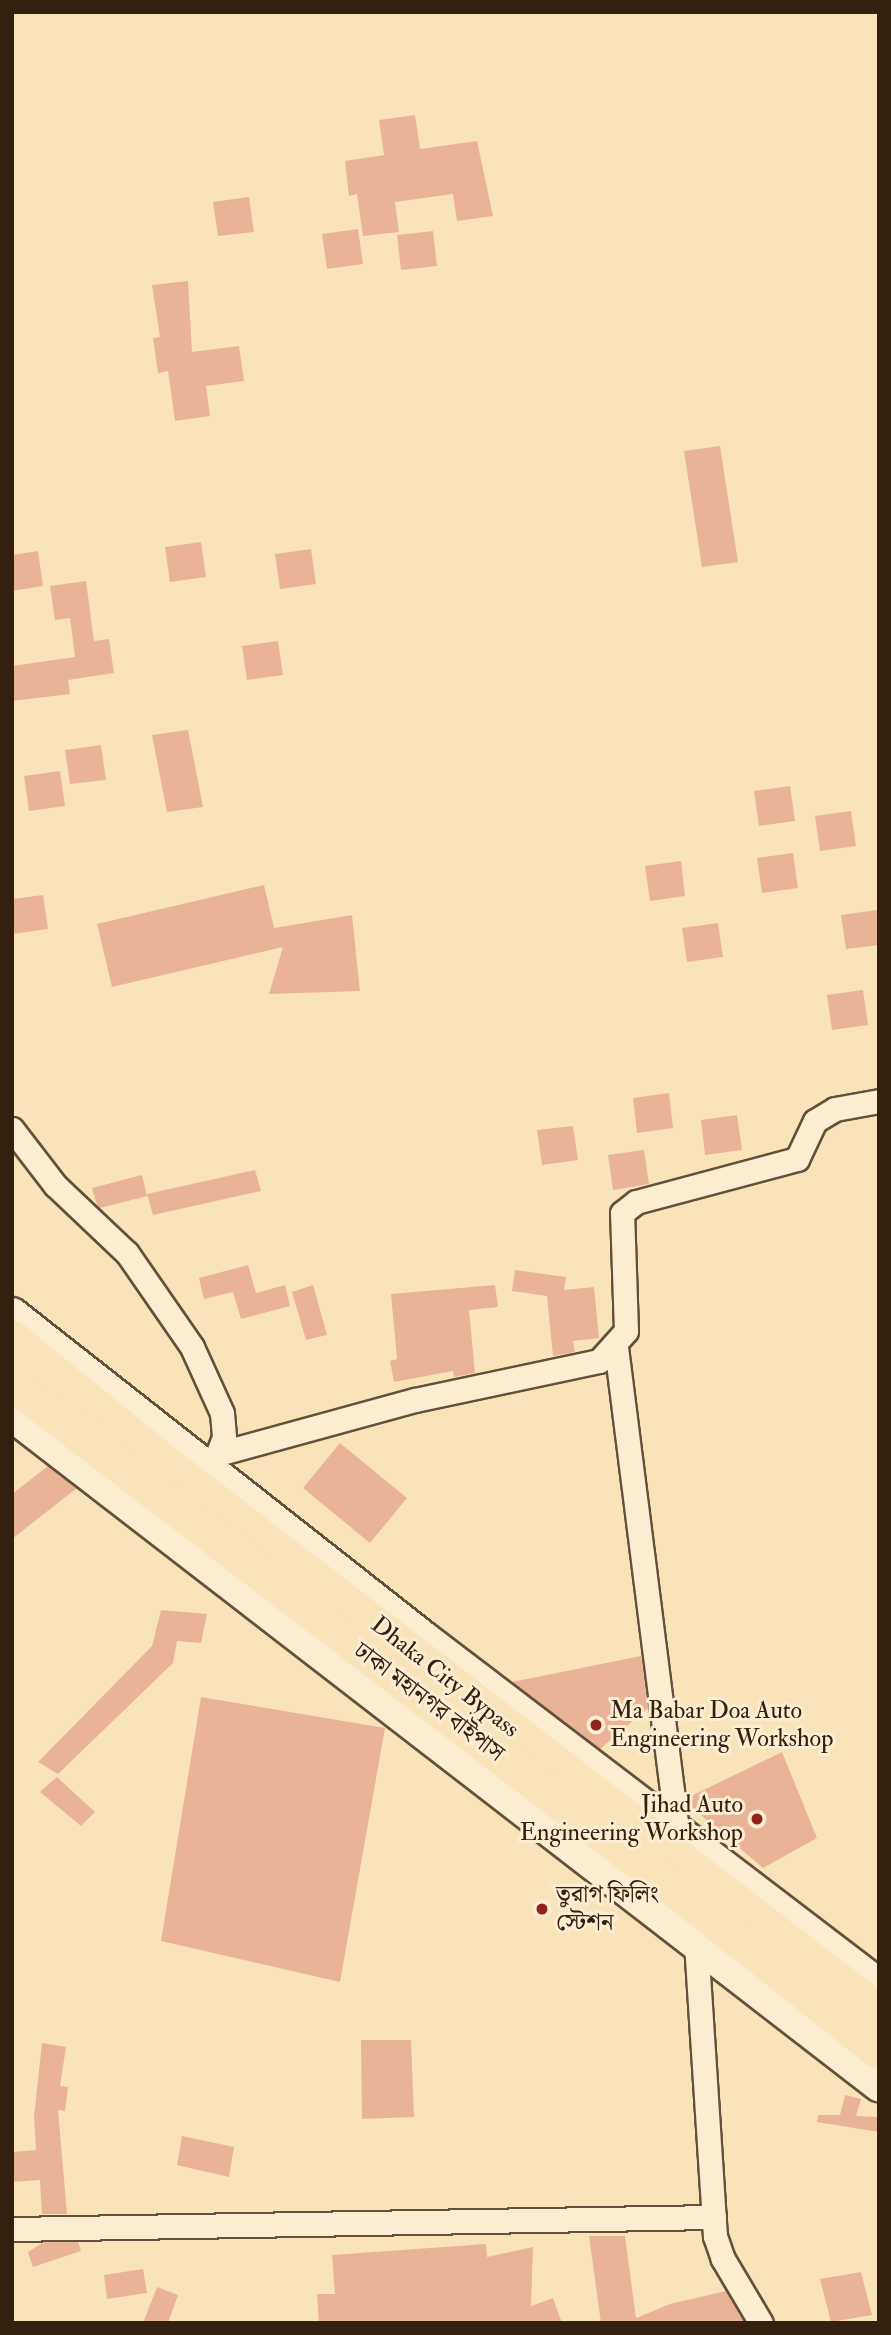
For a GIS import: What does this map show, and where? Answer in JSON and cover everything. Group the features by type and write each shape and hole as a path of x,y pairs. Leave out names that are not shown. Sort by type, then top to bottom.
{"highway":[{"name":"Dhaka City Bypass","path":"12,1340 166,1465 879,2013"},
{"name":"ঢাকা মহানগর বাইপাস","path":"12,1382 686,1897 879,2050"}],"main road":[{"path":"12,1314 216,1461 677,1829 879,1985"},
{"path":"12,1415 879,2085"}],"street":[{"path":"12,1129 55,1185 127,1253 192,1347 222,1413 216,1461 415,1400 599,1361 616,1347 626,1331 622,1213 636,1202 797,1159 815,1121 835,1109 879,1101"},
{"path":"616,1347 677,1829"},
{"path":"696,1942 714,2217 723,2259 761,2323"},
{"path":"12,2229 714,2217"}],"building":[{"path":"415,115 420,149 477,141 493,216 457,221 453,194 395,202 399,232 363,236 357,194 349,196 345,161 384,155 379,120"},
{"path":"249,197 254,232 218,236 213,202"},
{"path":"358,229 363,264 327,269 322,234"},
{"path":"433,231 437,266 401,270 397,235"},
{"path":"188,281 192,352 239,346 244,381 206,386 210,416 175,421 168,371 158,373 153,338 160,337 152,285"},
{"path":"720,446 738,562 702,567 684,451"},
{"path":"201,542 206,577 170,582 165,547"},
{"path":"311,549 316,584 280,589 275,554"},
{"path":"38,551 43,586 12,591 12,555"},
{"path":"86,581 94,641 109,639 114,673 68,680 70,694 12,701 12,666 75,657 70,618 55,620 50,586"},
{"path":"278,641 283,675 247,680 242,646"},
{"path":"188,730 203,807 167,812 152,735"},
{"path":"101,745 106,780 70,784 65,750"},
{"path":"60,771 65,806 29,811 24,776"},
{"path":"790,786 795,821 759,826 754,791"},
{"path":"851,811 856,846 820,851 815,816"},
{"path":"793,853 798,888 762,893 757,858"},
{"path":"681,861 685,896 650,901 645,866"},
{"path":"264,885 274,928 352,915 360,991 269,994 283,947 112,987 97,924"},
{"path":"43,895 48,929 12,934 12,899"},
{"path":"877,910 879,945 846,949 841,915"},
{"path":"718,923 723,957 687,962 682,928"},
{"path":"863,990 868,1025 832,1030 827,995"},
{"path":"669,1093 673,1128 637,1133 633,1098"},
{"path":"737,1115 742,1150 705,1155 701,1120"},
{"path":"573,1126 578,1160 542,1165 537,1130"},
{"path":"644,1150 649,1184 613,1190 608,1155"},
{"path":"255,1170 261,1191 153,1215 147,1194"},
{"path":"142,1175 147,1196 100,1208 97,1205 92,1188"},
{"path":"248,1265 256,1293 285,1285 290,1306 241,1319 233,1292 204,1299 199,1278"},
{"path":"515,1270 566,1277 564,1290 594,1287 599,1338 573,1341 575,1352 553,1356 547,1296 512,1291"},
{"path":"313,1285 327,1335 306,1340 292,1292"},
{"path":"495,1285 498,1307 469,1310 475,1373 454,1377 453,1371 394,1382 390,1361 397,1359 391,1294"},
{"path":"340,1443 407,1498 370,1543 303,1488"},
{"path":"48,1466 77,1488 12,1539 12,1494"},
{"path":"161,1610 207,1614 201,1643 177,1641 173,1663 58,1774 38,1762 152,1646"},
{"name":"Ma Babar Doa Auto Engineering Workshop","path":"641,1656 648,1708 600,1749 512,1682"},
{"path":"201,1697 385,1728 340,1982 161,1941"},
{"name":"Jihad Auto Engineering Workshop","path":"782,1752 817,1838 763,1868 688,1804 687,1798"},
{"path":"57,1777 95,1812 81,1826 40,1792"},
{"path":"361,2040 411,2040 414,2117 362,2119"},
{"path":"42,2043 66,2047 60,2086 68,2087 65,2111 58,2110 67,2214 42,2214 40,2180 12,2182 12,2152 36,2150 34,2116"},
{"path":"845,2095 861,2099 856,2116 879,2117 879,2132 817,2122 818,2115 840,2115"},
{"path":"182,2136 234,2147 229,2177 177,2165"},
{"path":"589,2236 625,2236 636,2318 670,2304 726,2291 745,2323 601,2323"},
{"path":"44,2242 78,2242 81,2251 33,2267 28,2252"},
{"path":"486,2244 487,2257 533,2247 531,2306 553,2298 562,2323 319,2323 317,2294 335,2294 332,2255"},
{"path":"143,2269 147,2293 107,2299 104,2275"},
{"path":"861,2272 872,2315 831,2322 820,2279"},
{"path":"157,2287 178,2295 168,2323 143,2323"}],"place":[{"name":"Ma Babar Doa Auto Engineering Workshop","path":"596,1725"},
{"name":"Jihad Auto Engineering Workshop","path":"757,1819"},
{"name":"তুরাগ ফিলিং স্টেশন","path":"542,1909"}]}
